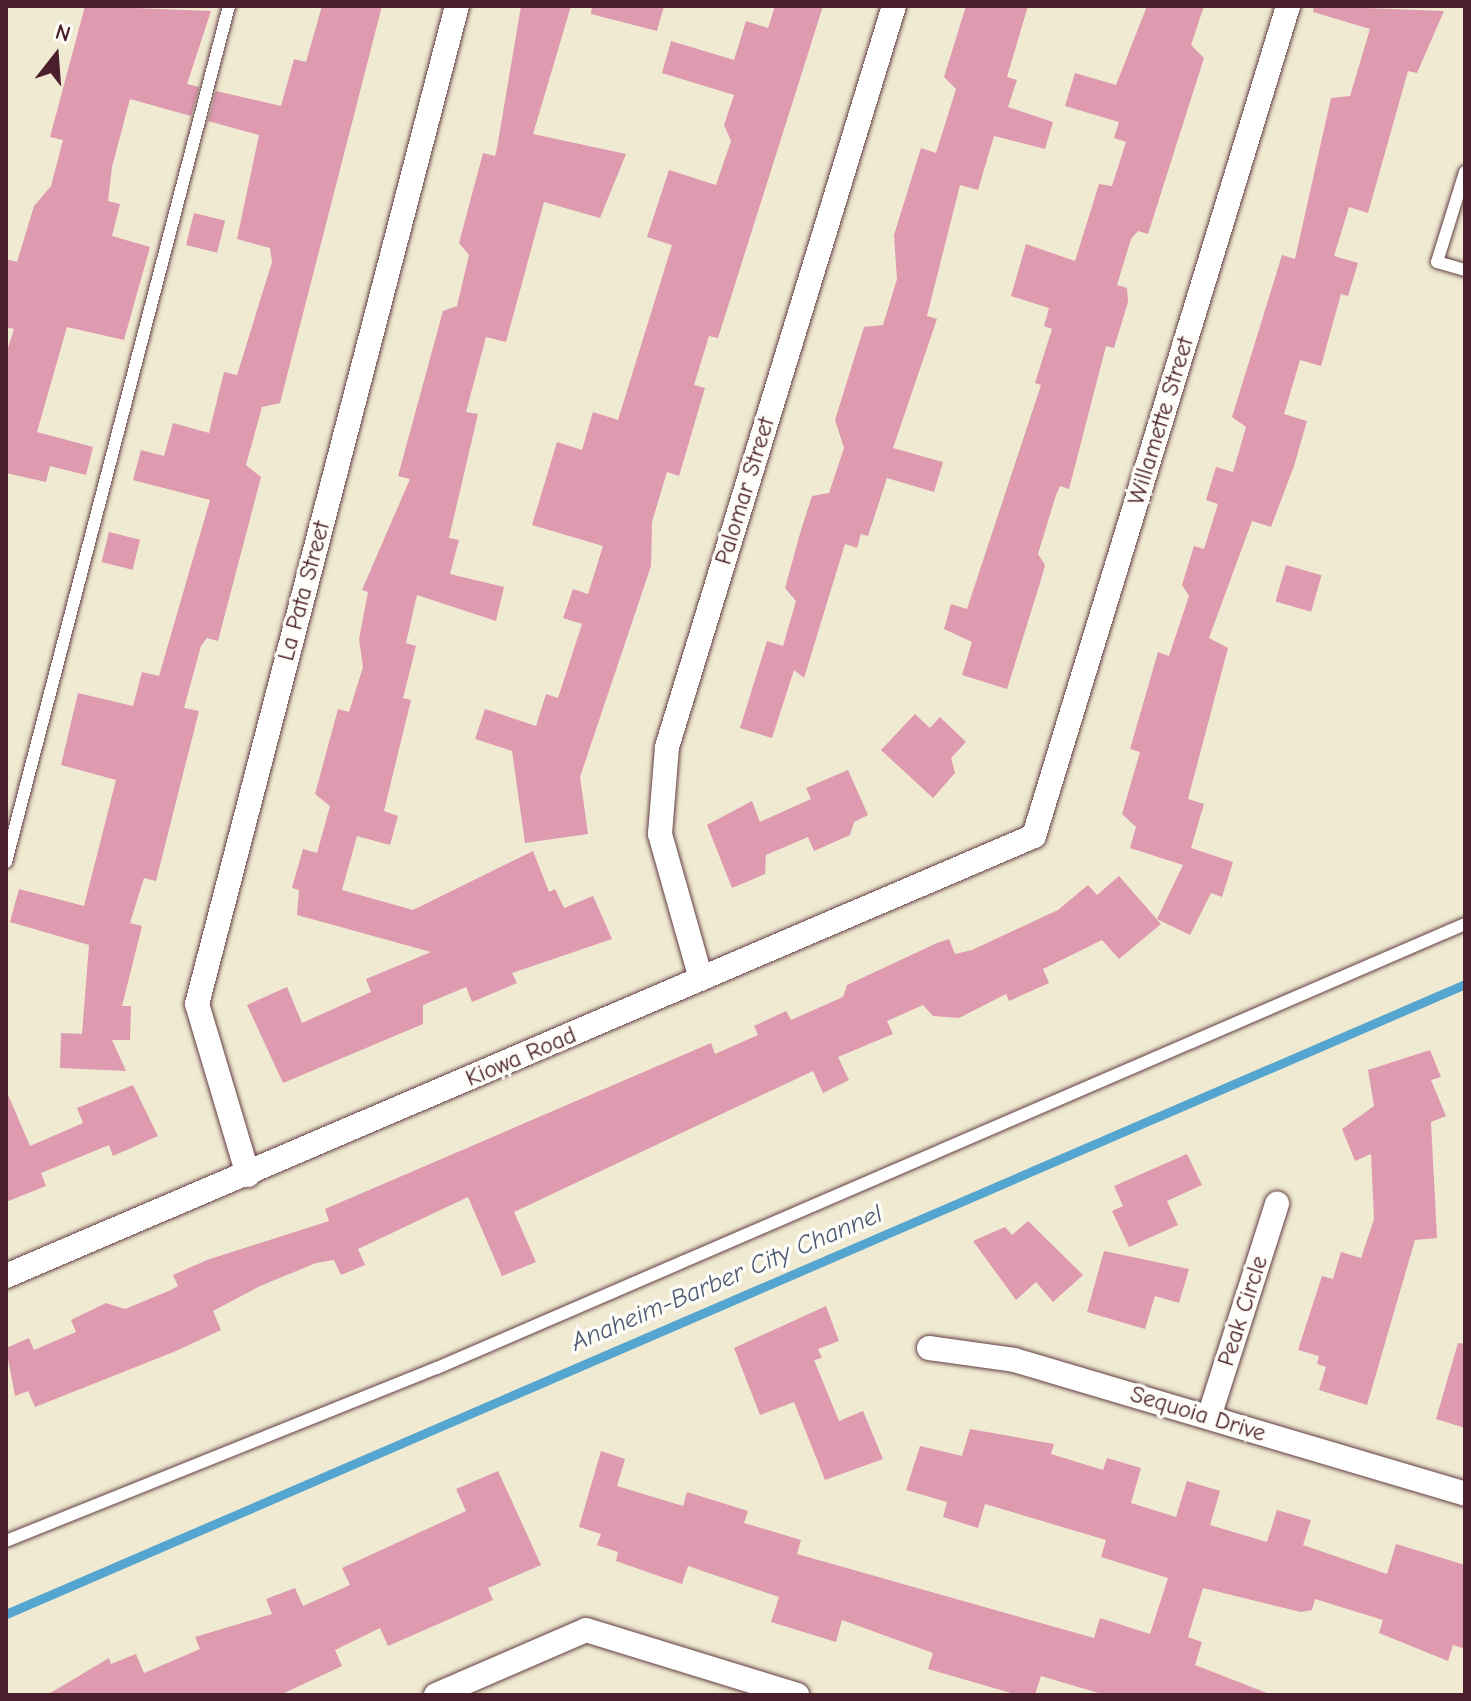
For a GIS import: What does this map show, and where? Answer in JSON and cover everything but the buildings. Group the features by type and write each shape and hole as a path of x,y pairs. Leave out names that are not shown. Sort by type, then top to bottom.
{"street":[{"name":"La Pata Street","path":"248,1175 197,1004 457,6"},
{"name":"Palomar Street","path":"701,979 664,863 659,793 667,747 894,6"},
{"name":"Willamette Street","path":"1034,836 1288,6"},
{"name":"Kiowa Road","path":"6,1276 1034,836"},
{"name":"Peak Circle","path":"1209,1417 1277,1204"},
{"name":"Sequoia Drive","path":"929,1348 1014,1360 1465,1494"},
{"path":"436,1695 586,1630 797,1695"}],"lane":[{"path":"6,862 229,6"},
{"path":"1465,172 1437,262 1465,270"},
{"path":"6,1541 437,1368 1465,924"}],"waterway":[{"name":"Anaheim-Barber City Channel","path":"6,1614 1465,984"}]}
